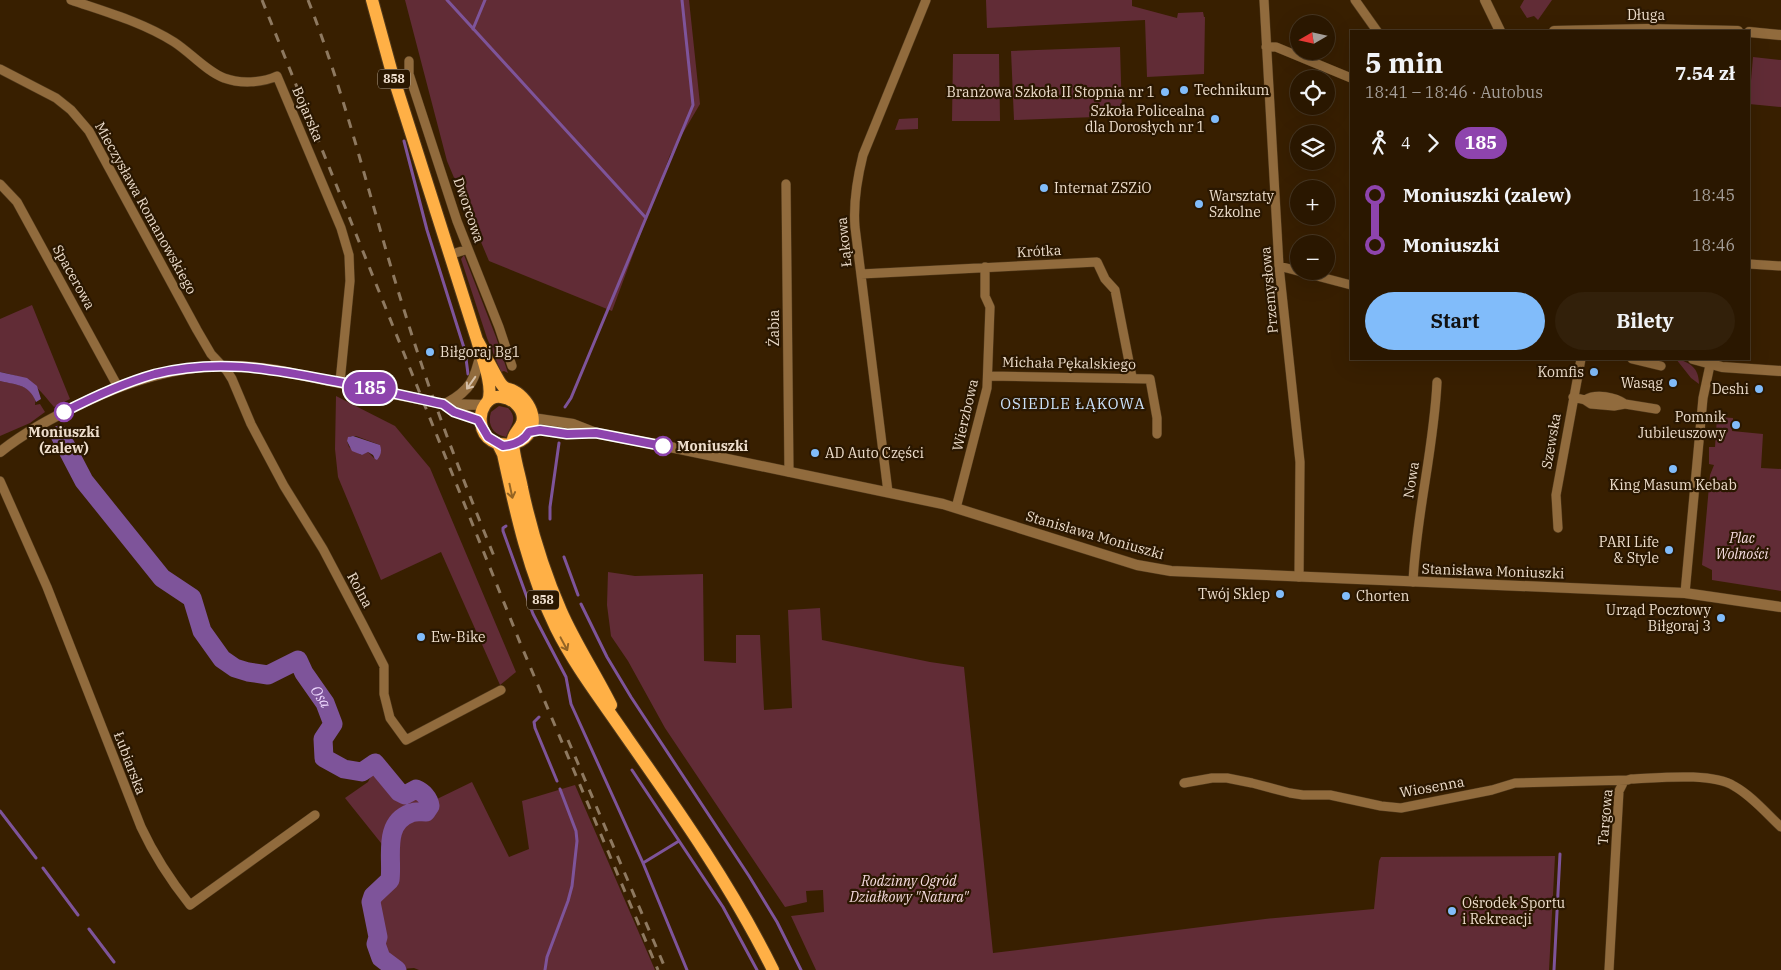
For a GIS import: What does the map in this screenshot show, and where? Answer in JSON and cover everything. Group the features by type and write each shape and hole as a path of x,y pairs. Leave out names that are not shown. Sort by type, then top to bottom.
{"main road":[{"name":"858","path":"372,0 392,73 481,353 490,392 481,415 481,423 486,435 498,444 503,454 522,538 536,582 550,617 583,677 628,738 727,888 773,970"},
{"name":"858","path":"477,340 503,386 516,392 523,399 529,408 527,415"},
{"path":"487,403 493,397 499,396 509,399 516,403 527,415 532,426 524,440 504,446 498,444"},
{"path":"514,444 513,438 527,415"},
{"name":"858","path":"514,444 526,504 553,592 570,630 628,738"}],"street":[{"name":"Bojarska","path":"71,0 140,24 175,42 225,78 236,81 267,81 277,76 341,228 349,255 350,281 340,382"},
{"name":"Łąkowa","path":"888,492 854,213 858,176 868,143 926,0"},
{"name":"Przemysłowa","path":"1264,0 1280,266 1300,462 1299,576"},
{"path":"1355,0 1376,30"},
{"path":"1485,0 1500,30"},
{"name":"Długa","path":"1604,30 1696,30"},
{"path":"1750,32 1781,35"},
{"path":"1266,47 1276,47 1350,78"},
{"name":"Dworcowa","path":"409,61 409,74 468,249 499,327 512,366"},
{"name":"Mieczysława Romanowskiego","path":"0,69 56,98 78,117 89,131 197,330 211,354 221,365"},
{"name":"Spacerowa","path":"0,184 17,202 118,387"},
{"name":"Żabia","path":"786,184 789,472"},
{"path":"449,255 468,249"},
{"name":"Krótka","path":"861,274 1097,262 1105,278 1115,290 1132,378"},
{"path":"1750,264 1781,266"},
{"path":"1280,266 1350,285"},
{"name":"Wierzbowa","path":"956,508 986,393 990,307 985,296 985,267"},
{"path":"445,404 464,392 472,383 476,376 481,353"},
{"name":"Szewska","path":"1558,528 1556,495 1581,360"},
{"path":"1636,360 1661,366"},
{"path":"1696,360 1722,367 1781,371"},
{"path":"0,452 64,412 118,387 170,371 221,365 260,367 445,404 487,403"},
{"name":"Rolna","path":"221,365 232,379 251,424 284,486 323,549 384,666 384,694 390,718 406,740 501,690"},
{"path":"1710,365 1703,398 1685,593 1781,607"},
{"name":"Michała Pękalskiego","path":"988,376 1150,379 1157,418 1157,434"},
{"name":"Nowa","path":"1413,582 1417,531 1436,408 1437,382"},
{"path":"1573,397 1585,400 1591,404 1606,406 1625,404 1656,409"},
{"path":"445,404 451,410 476,419 481,423"},
{"name":"Stanisława Moniuszki","path":"527,415 572,424 596,433 888,492 956,508 1114,558 1157,569 1188,573 1685,593"},
{"name":"Stanisława Moniuszki","path":"529,432 540,430 567,434 596,433"},
{"name":"Łubiarska","path":"0,481 47,587 141,827 152,850 190,905 314,815"},
{"name":"Wiosenna","path":"1184,783 1212,778 1227,778 1296,794 1330,795 1381,806 1401,808 1492,790 1515,783 1628,780"},
{"name":"Targowa","path":"1609,970 1619,791 1622,784 1628,780 1703,778 1723,780 1743,792 1781,827"}],"green space":[{"path":"405,0 689,0 700,104 670,155 612,311 489,261 447,161"},
{"path":"986,0 1132,0 1132,6 1177,18 1178,13 1203,12 1205,17 1204,74 1147,77 1145,20 987,28"},
{"path":"1524,0 1552,0 1538,20 1534,16 1527,18 1520,7"},
{"path":"1120,47 1122,116 1014,120 1011,51"},
{"path":"953,54 999,54 1000,121 952,121"},
{"path":"1753,57 1781,60 1781,107 1750,104"},
{"path":"918,118 918,129 895,130 899,119"},
{"path":"464,255 508,373 501,372 487,338 461,259"},
{"path":"32,305 70,399 54,407 36,387 25,379 0,372 0,319"},
{"path":"1677,360 1686,362 1693,367 1699,378 1699,384 1691,378"},
{"path":"0,381 18,385 29,390 35,399 35,405 40,404 45,412 30,423 0,436"},
{"path":"336,396 395,426 430,468 516,672 500,685 441,552 381,580 338,477 335,449","holes":["350,436 356,436 380,445 374,458 368,452 361,455 349,447 347,441"]},
{"path":"499,406 508,408 513,416 513,422 506,437 494,432 490,421 491,412"},
{"name":"Plac Wolności","path":"1717,417 1733,418 1732,431 1763,434 1761,468 1781,469 1781,591 1712,580 1712,570 1702,565 1710,475 1714,465 1709,464 1709,447 1715,447"},
{"name":"Rodzinny Ogród Działkowy \"Natura\"","path":"608,572 635,576 703,574 704,661 736,663 736,635 760,635 764,710 792,708 788,610 820,608 822,640 964,667 993,953 1265,919 1374,909 1381,857 1555,856 1549,970 816,970 791,916 824,912 823,890 806,891 807,902 785,907 665,728 628,661 611,636 607,605"},
{"path":"376,766 387,781 403,797 419,794 427,801 424,811 407,813 397,820 390,832 385,848 345,798 368,782"},
{"path":"472,782 509,857 529,849 522,801 575,785 655,970 419,970 414,968 401,969 382,955 379,943 386,939 385,935 378,930 373,910 375,901 388,883 393,884 391,857 396,830 400,823 409,817 416,814 427,814 432,806 432,802"}],"shaded area":[{"path":"0,372 27,378 37,386 41,399 36,402 26,388 0,381"},
{"path":"353,436 380,445 381,453 377,460 368,452 362,455 352,451 347,441 348,437"}],"waterway":[{"path":"447,0 646,218"},
{"path":"473,29 485,0"},
{"path":"565,407 571,398 693,105 682,0"},
{"path":"404,141 427,230 465,351 468,374"},
{"name":"Osa","path":"60,435 84,481 162,578 192,598 202,631 222,659 235,668 268,675 298,660 304,673 325,703 333,724 323,739 324,758 344,769 362,772 375,763 399,792 405,795 416,789 427,798 430,806 426,812 411,813 402,818 396,825 392,833 391,842 390,880 373,896 371,902 378,937 376,944 381,958 397,970"},
{"path":"550,519 559,443"},
{"path":"506,526 503,528 503,531 533,614 566,677 571,704 643,863 687,970"},
{"path":"564,557 578,595"},
{"path":"581,604 607,657 631,697 749,876 777,922 801,970"},
{"path":"539,717 534,722 535,728 557,781"},
{"path":"632,770 723,907 757,970"},
{"path":"545,970 547,957 572,886 577,841 576,831 560,789"},
{"path":"0,811 36,858"},
{"path":"643,863 679,841"},
{"path":"1554,970 1560,854"},
{"path":"43,868 78,915"},
{"path":"89,929 114,962"}],"railway":[{"path":"262,0 521,645 658,970"},
{"path":"308,0 335,77 415,345 496,561"},
{"path":"568,740 666,970"}],"bus line":[{"name":"185","path":"64,412 100,394 134,380 155,374 221,365 254,366 381,390 443,404 454,412 478,420 488,437 503,446 524,440 529,432 540,430 567,434 596,433 663,446"}],"place":[{"name":"Technikum","path":"1184,90"},
{"name":"Branżowa Szkoła II Stopnia nr 1","path":"1165,92"},
{"name":"Szkoła Policealna dla Dorosłych nr 1","path":"1215,119"},
{"name":"Internat ZSZiO","path":"1044,188"},
{"name":"Warsztaty Szkolne","path":"1199,204"},
{"name":"Biłgoraj Bg1","path":"430,352"},
{"name":"Komfis","path":"1594,372"},
{"name":"Wasąg","path":"1673,383"},
{"name":"Deshi","path":"1759,389"},
{"name":"Moniuszki (zalew)","path":"64,412"},
{"name":"Pomnik Jubileuszowy","path":"1736,425"},
{"name":"Moniuszki","path":"663,446"},
{"name":"AD Auto Części","path":"815,453"},
{"name":"King Masum Kebab","path":"1673,469"},
{"name":"PARI Life & Style","path":"1669,550"},
{"name":"Twój Sklep","path":"1280,594"},
{"name":"Chorten","path":"1346,596"},
{"name":"Urząd Pocztowy Biłgoraj 3","path":"1721,618"},
{"name":"Ew-Bike","path":"421,637"},
{"name":"Ośrodek Sportu i Rekreacji","path":"1452,911"}],"district":[{"name":"OSIEDLE ŁĄKOWA","path":"1073,404"}]}
